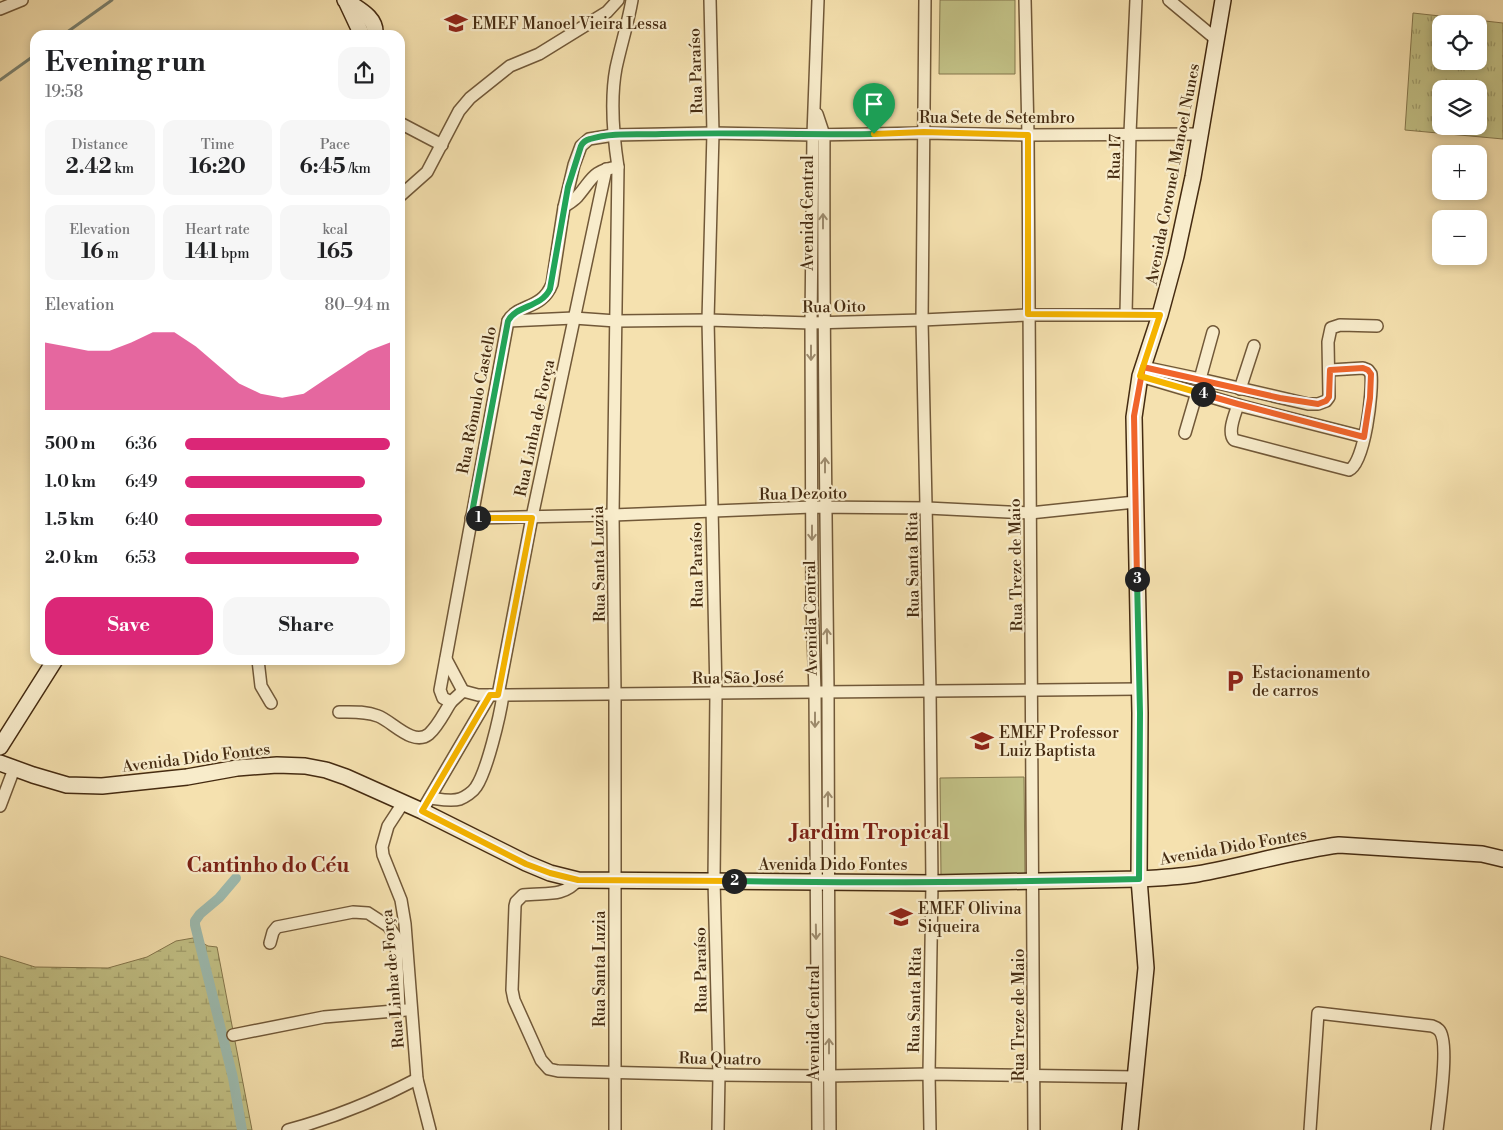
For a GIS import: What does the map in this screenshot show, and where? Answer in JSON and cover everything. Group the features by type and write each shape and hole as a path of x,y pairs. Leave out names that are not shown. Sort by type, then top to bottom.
{"street":[{"path":"0,10 22,0"},
{"path":"344,0 360,30"},
{"path":"344,0 371,18 376,30"},
{"path":"405,192 427,172 459,111 470,98 510,66 539,54 607,12 618,0"},
{"name":"Rua Santa Luzia","path":"615,1130 616,694 613,515 618,167 614,135 613,93 616,69 632,0"},
{"name":"Rua Paraíso","path":"710,0 713,132 708,320 716,694 714,880 718,1130"},
{"name":"Avenida Central","path":"818,0 815,107 819,135 825,322 825,508 828,691 817,1076 818,1130"},
{"name":"Rua Santa Rita","path":"925,0 922,320 927,508 932,883 930,1130"},
{"name":"Rua Treze de Maio","path":"1025,0 1028,135 1034,1130"},
{"name":"Rua 17","path":"1126,314 1130,133 1136,0"},
{"path":"1169,0 1217,40"},
{"name":"Avenida Coronel Manoel Nunes","path":"1130,1130 1146,968 1139,879 1139,689 1134,416 1142,372 1178,248 1193,177 1223,0"},
{"path":"405,126 442,145"},
{"name":"Rua Sete de Setembro","path":"614,135 713,132 819,135 924,132 1028,135 1200,134"},
{"name":"Rua Rômulo Castello","path":"451,702 443,698 440,690 508,321 515,313 542,300 548,294 552,284 564,207 572,172 581,146 589,139 614,135"},
{"name":"Avenida Central","path":"819,135 811,323 812,508 815,692 830,1076 830,1130"},
{"path":"564,207 577,197 596,174 606,169 618,167"},
{"name":"Rua Linha de Força","path":"426,804 497,695 532,518 606,169"},
{"name":"Rua Oito","path":"508,321 574,318 616,321 708,320 811,323 922,320 1028,314 1160,315"},
{"path":"1142,372 1200,379 1289,400 1318,404 1326,401 1329,397 1328,342 1331,328 1340,325 1376,326"},
{"path":"1200,379 1213,332"},
{"path":"1240,389 1254,346"},
{"path":"1238,404 1231,437 1234,440 1250,446 1349,470 1356,465 1364,437 1370,398 1371,374 1363,368 1330,370"},
{"path":"1142,372 1197,392 1364,437"},
{"path":"1185,433 1197,392"},
{"name":"Rua Dezoito","path":"471,518 532,518 812,508 927,508 1030,513 1136,502"},
{"path":"339,712 359,712 375,715 386,720 405,734 420,738 428,734 437,725 451,702 463,691 446,660"},
{"path":"0,747 52,665"},
{"path":"259,665 261,686 271,703"},
{"name":"Rua São José","path":"463,691 478,695 497,695 1139,689"},
{"path":"426,804 461,799 474,790 481,779 501,710 497,695"},
{"name":"Avenida Dido Fontes","path":"0,763 68,785 102,786 187,777 237,768 277,765 305,766 326,770 403,803 426,804 526,864 550,873 578,880 932,883 1139,879 1198,874 1339,845 1482,854 1503,859"},
{"path":"1,800 14,769"},
{"name":"Rua Linha de Força","path":"403,803 388,826 382,847 383,855 401,900 405,924 405,1010 416,1079 430,1130"},
{"name":"Avenida Dido Fontes","path":"1482,854 1503,848"},
{"name":"Rua Quatro","path":"578,880 567,890 523,895 516,902 513,996 544,1065 549,1069 558,1071 718,1075 830,1076 929,1074 1136,1077"},
{"path":"233,1035 324,1017 405,1010 396,937 388,926 368,913 353,912 277,927 270,943"},
{"path":"1310,1130 1318,1013 1432,1026 1439,1030 1443,1038 1444,1053 1437,1130"},
{"path":"288,1130 334,1117 388,1094 416,1079"}],"green space":[{"path":"940,0 1015,0 1015,74 939,74"},
{"path":"1413,13 1432,15 1432,70 1487,70 1487,21 1503,23 1503,139 1459,135 1487,135 1487,80 1432,80 1432,132 1405,130"},
{"path":"1024,777 1025,875 941,876 940,778"},
{"path":"193,938 208,946 217,947 252,1130 0,1130 0,956 35,967 108,968 147,957 176,941"}],"waterway":[{"path":"70,30 112,0"},
{"path":"0,80 30,59"},
{"path":"236,878 219,898 200,914 195,921 195,925 233,1078 242,1130"}],"place":[{"name":"EMEF Manoel Vieira Lessa","path":"456,23"},
{"name":"Estacionamento de carros","path":"1235,681"},
{"name":"EMEF Professor Luiz Baptista","path":"982,741"},
{"name":"EMEF Olivina Siqueira","path":"901,917"}],"district":[{"name":"Jardim Tropical","path":"870,832"},
{"name":"Cantinho do Céu","path":"268,865"}],"route":[{"path":"874,134 813,135 713,132 614,135 592,138 585,141 581,146 568,187 552,284 548,294 542,300 515,313 508,321 471,518 532,518 498,695 490,695 422,811 526,864 550,873 578,880 932,883 1139,879 1140,713 1133,433 1140,376 1143,367 1308,404 1318,404 1326,401 1329,397 1330,370 1363,368 1371,374 1372,383 1364,437 1140,376 1160,315 1028,314 1028,135 924,132 874,134"}]}
